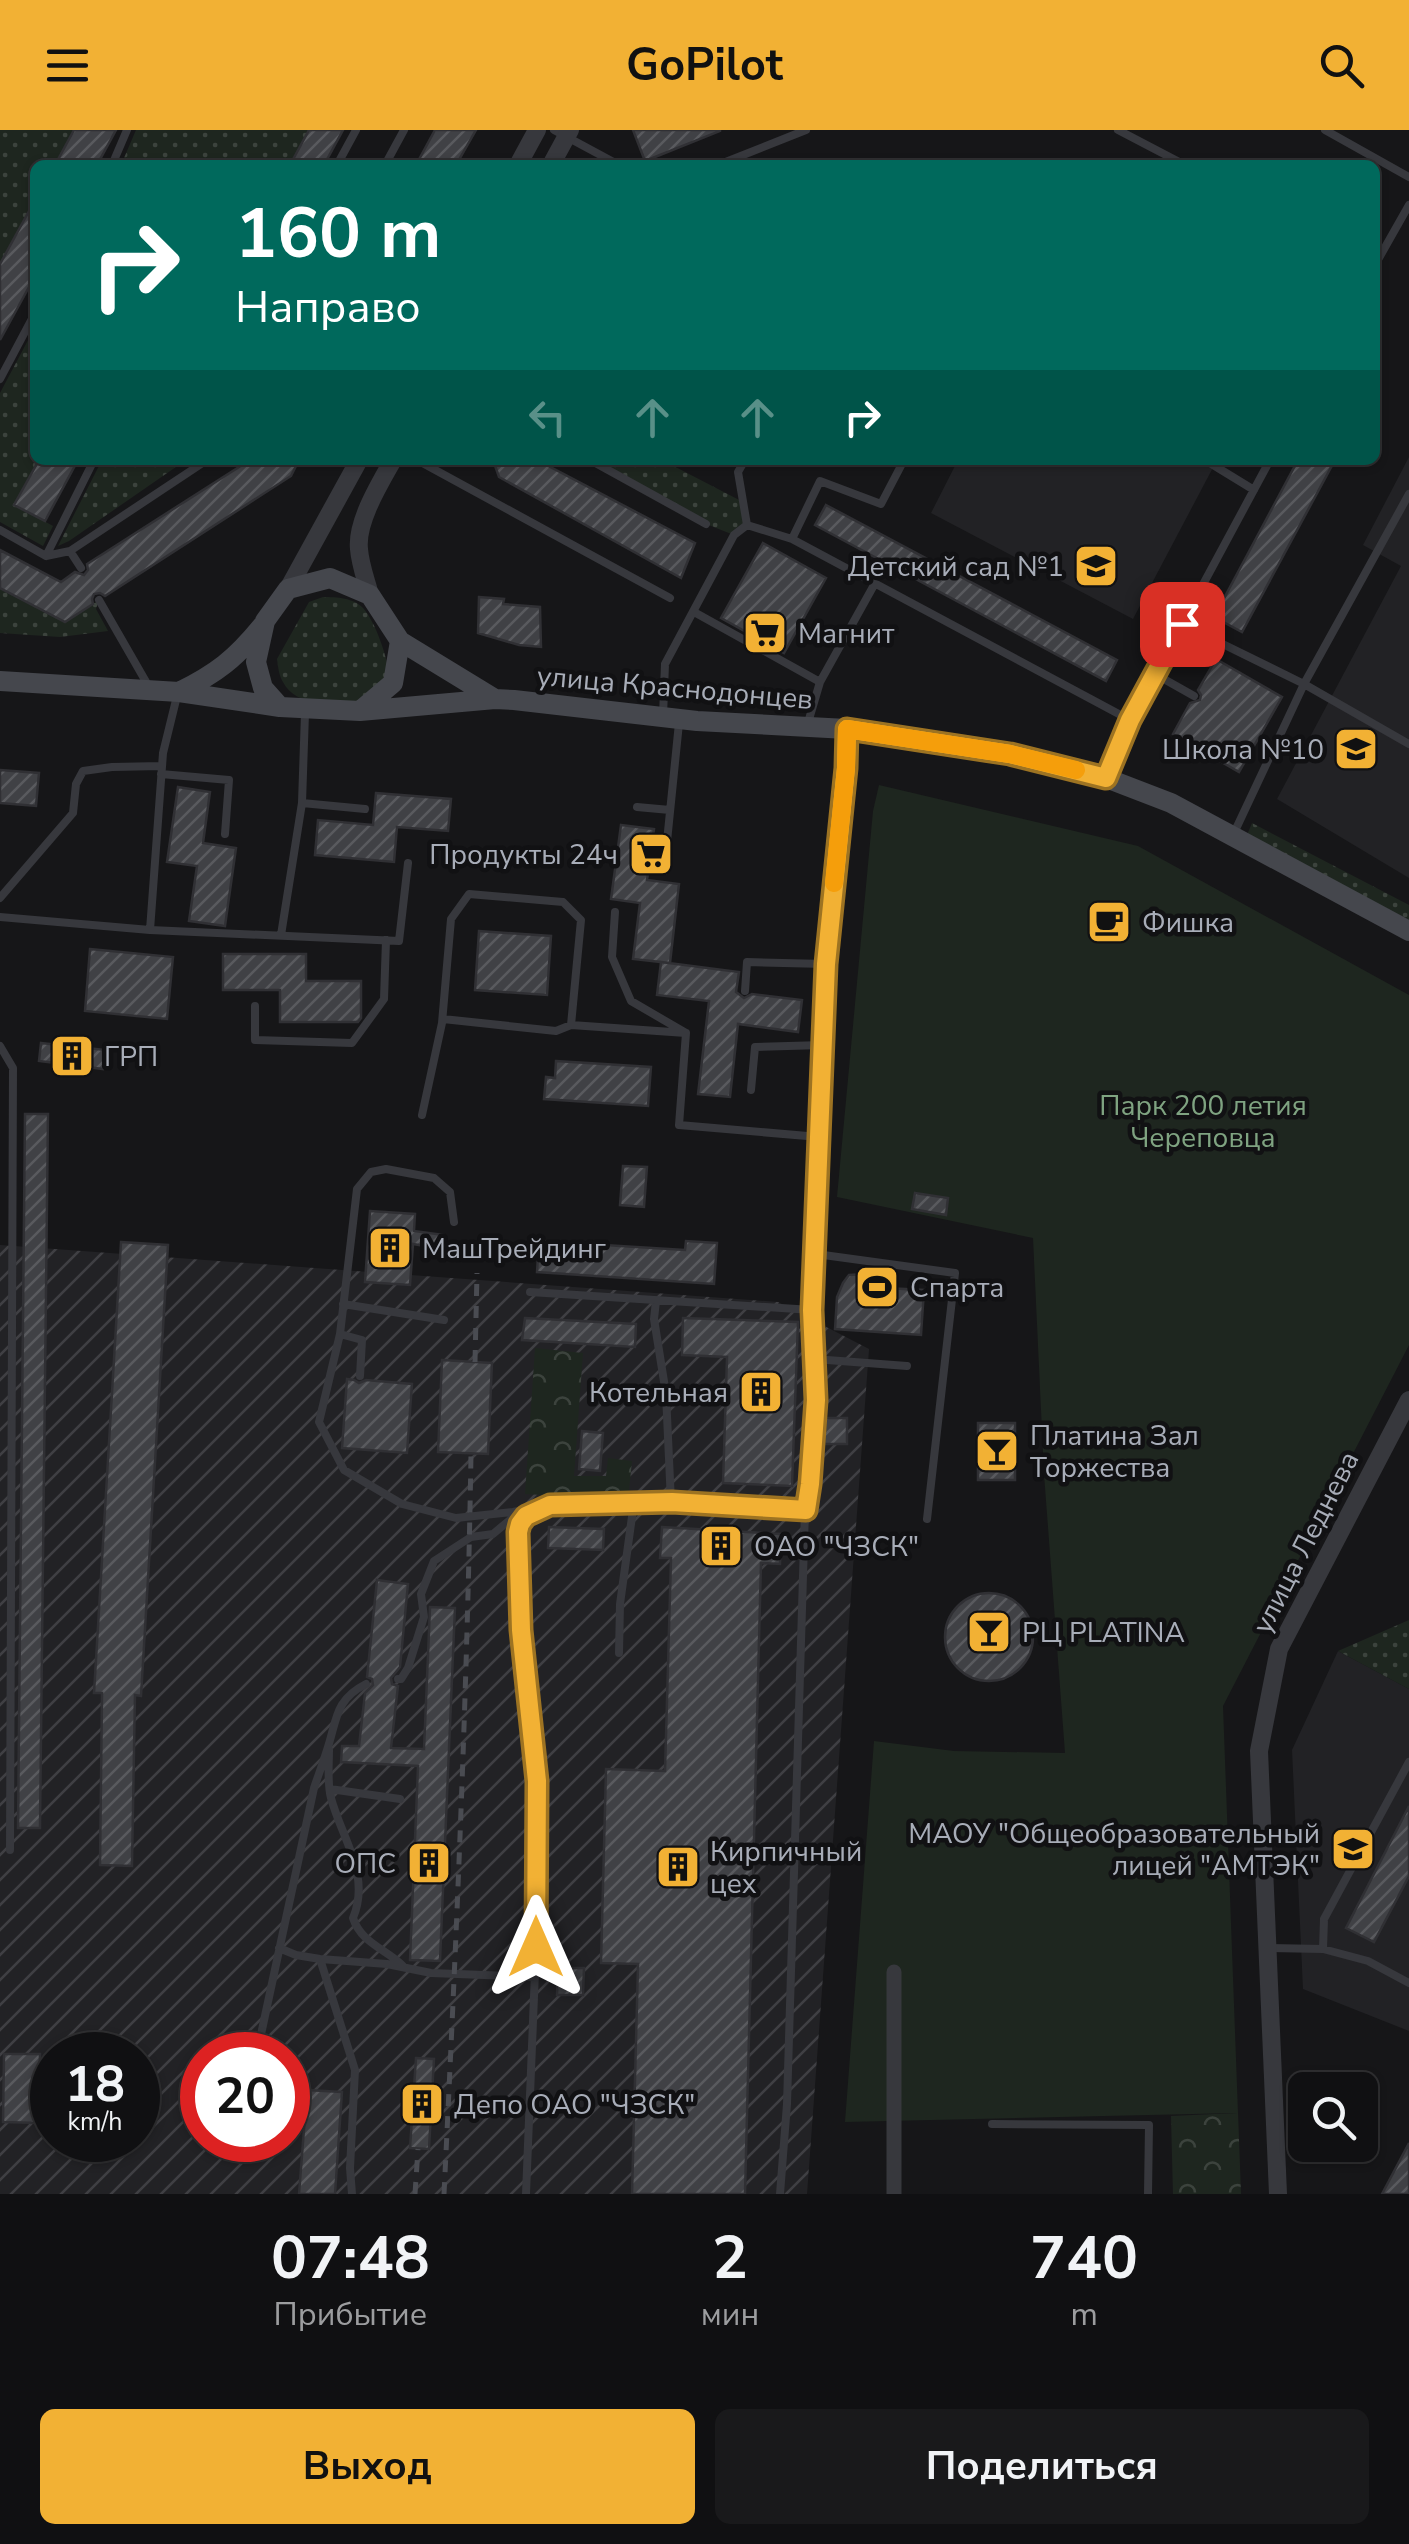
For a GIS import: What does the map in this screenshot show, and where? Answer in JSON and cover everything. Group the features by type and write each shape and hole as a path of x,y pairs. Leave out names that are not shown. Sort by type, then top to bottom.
{"main road":[{"path":"0,681 178,692 280,707 360,711 393,684 400,641 370,595 330,578 288,588 238,655 178,692"},
{"path":"266,621 256,662 263,688 280,707"},
{"name":"улица Краснодонцев","path":"400,641 495,700"},
{"name":"улица Краснодонцев","path":"360,711 495,700 745,725 847,729 1010,754 1106,778 1170,804 1409,931"}],"street":[{"path":"521,160 537,130"},
{"path":"553,160 564,132"},
{"path":"288,588 356,465"},
{"path":"370,595 358,548 360,531 390,465"},
{"path":"806,1510 815,1416 812,1310 826,964 847,729"},
{"name":"улица Леднева","path":"1278,2194 1259,1751 1279,1649 1409,1400"},
{"path":"894,1972 894,2194"}],"lane":[{"path":"114,160 126,130"},
{"path":"340,160 356,130"},
{"path":"389,160 404,130"},
{"path":"731,160 806,130"},
{"path":"1118,130 1175,160"},
{"path":"1325,130 1379,160"},
{"path":"564,132 610,160"},
{"path":"1380,161 1409,177"},
{"path":"1380,255 1409,205"},
{"path":"0,379 30,322"},
{"path":"46,556 92,465"},
{"path":"0,530 46,556 70,551 200,465"},
{"path":"426,465 670,598"},
{"path":"599,465 706,524"},
{"path":"742,465 738,472 747,525"},
{"path":"792,539 820,482 881,504 901,465"},
{"path":"1213,465 1254,490"},
{"path":"1106,778 1130,720 1267,465"},
{"path":"1232,837 1304,684 1409,494"},
{"path":"747,525 792,539 1130,720"},
{"path":"664,871 670,810 671,718 664,664 734,535 747,525"},
{"path":"70,551 81,568"},
{"path":"808,726 820,682 874,584"},
{"path":"99,600 151,690"},
{"path":"694,612 820,682"},
{"path":"1182,624 1304,684 1409,744"},
{"path":"1155,674 1194,696"},
{"path":"150,930 161,770 178,692"},
{"path":"281,936 302,803 305,708"},
{"path":"0,898 73,813 76,784 83,771 161,770 229,780 224,834"},
{"path":"302,803 365,810"},
{"path":"636,807 670,810"},
{"path":"0,917 150,930 399,941 408,863"},
{"path":"422,1116 443,1019 451,919 469,894 563,902 581,920 571,1025"},
{"path":"615,912 612,957 631,1001 686,1033"},
{"path":"255,1006 255,1040 352,1043 384,998 386,940"},
{"path":"745,991 746,962 826,964"},
{"path":"443,1019 556,1031 571,1025 686,1033"},
{"path":"686,1033 680,1126 819,1137"},
{"path":"0,1046 13,1068 5,1635 10,1850"},
{"path":"750,1090 755,1047 823,1046"},
{"path":"454,1222 450,1192 434,1178 386,1169 371,1172 358,1188 340,1334 319,1422 344,1470 402,1504 456,1518 550,1505 634,1502 806,1510 780,2194"},
{"path":"816,1254 955,1273 926,1518"},
{"path":"530,1292 812,1310"},
{"path":"656,1300 654,1320 666,1394 672,1502"},
{"path":"343,1304 444,1320"},
{"path":"340,1334 362,1340 360,1376"},
{"path":"814,1359 907,1366"},
{"path":"598,1389 666,1394"},
{"path":"618,1653 620,1604 634,1502"},
{"path":"526,2194 537,1781 521,1630 518,1532 526,1516 550,1505"},
{"path":"398,1679 408,1668 424,1616 421,1594 434,1561 471,1537 494,1534 520,1511"},
{"path":"366,1684 339,1706 333,1721 330,1790 351,1848 360,1889 353,1918 357,1930 406,1968"},
{"path":"261,2032 314,1788 329,1746"},
{"path":"1322,1950 1324,1918 1409,1762"},
{"path":"330,1790 400,1799"},
{"path":"279,1948 320,1959 387,1964 431,1973 534,1977"},
{"path":"1268,1948 1322,1950 1368,1962 1409,1983"},
{"path":"320,1959 355,2070 352,2194"},
{"path":"992,2124 1149,2125 1148,2194"}],"shaded area":[{"name":"Школа №10","path":"1409,457 1409,878 1277,799 1401,566 1363,545"},
{"name":"Детский сад №1","path":"955,465 1214,465 1133,619 931,513"},
{"path":"0,1245 778,1302 869,1349 807,2194 0,2194"},
{"name":"МАОУ \"Общеобразовательный лицей \"АМТЭК\"","path":"1338,1651 1409,1689 1409,2031 1303,1989 1292,1750"}],"green space":[{"path":"0,130 74,130 58,160 30,160 30,209 0,264"},
{"path":"136,130 309,130 293,160 123,160"},
{"path":"30,336 30,465 36,465 15,505 53,526 43,546 0,522 0,393"},
{"path":"99,465 179,465 69,541 58,546"},
{"path":"599,465 672,465 743,502 747,525 734,535 706,524"},
{"path":"0,588 65,621 99,600 96,609 108,631 60,637 0,633"},
{"path":"323,597 350,600 363,608 384,651 389,678 358,704 306,700 289,690 281,677 277,659 309,602"},
{"name":"Парк 200 летия Череповца","path":"879,785 1138,846 1409,995 1409,1345 1223,1706 1238,2113 845,2122 874,1741 954,1751 1065,1753 1044,1474 1033,1238 837,1197 873,811"},
{"path":"1252,823 1409,905 1409,920 1247,835"},
{"path":"535,1348 583,1353 574,1476 606,1476 608,1458 632,1461 628,1500 525,1494"},
{"path":"1409,1620 1409,1689 1338,1651"},
{"path":"1238,2113 1241,2194 1173,2194 1171,2116"}],"building":[{"path":"74,130 116,130 100,160 58,160"},
{"path":"309,130 343,130 327,160 293,160"},
{"path":"435,130 476,130 459,160 419,160"},
{"path":"633,130 720,130 648,160"},
{"path":"30,209 30,285 0,340 0,264"},
{"path":"36,465 75,465 45,521 14,505"},
{"path":"242,465 296,465 291,476 105,596 94,594 93,604 65,622 0,588 0,550 61,582 75,572 84,575 87,564"},
{"path":"495,465 547,465 695,543 681,578 499,477"},
{"path":"1295,465 1332,465 1242,632 1214,617"},
{"path":"826,505 1117,660 1106,681 815,525"},
{"path":"763,543 826,578 784,653 721,618"},
{"path":"479,597 504,599 503,604 540,607 541,647 478,633"},
{"path":"1216,659 1282,697 1239,772 1173,734 1190,703 1200,700 1198,690"},
{"path":"0,770 39,773 36,806 0,803"},
{"path":"178,787 210,792 203,843 236,848 225,926 189,921 197,866 167,862"},
{"path":"376,793 451,799 448,831 397,827 394,862 315,855 318,820 373,825"},
{"path":"621,825 654,829 647,880 679,884 670,963 633,959 640,903 611,899"},
{"path":"479,931 551,936 547,995 475,990"},
{"path":"90,949 173,957 167,1019 85,1011"},
{"path":"223,954 306,954 306,981 361,981 361,1018 358,1022 280,1022 280,990 223,990"},
{"path":"661,962 739,972 736,992 744,998 752,994 802,1000 798,1032 738,1024 730,1097 698,1094 709,1001 657,995"},
{"name":"ГРП","path":"41,1043 106,1050 103,1069 39,1061"},
{"path":"556,1061 651,1067 648,1106 544,1099 546,1077 555,1078"},
{"path":"25,1114 48,1114 40,1828 18,1828"},
{"path":"623,1166 647,1167 644,1207 620,1205"},
{"path":"915,1193 948,1198 946,1215 912,1209"},
{"name":"МашТрейдинг","path":"370,1211 415,1214 414,1231 444,1235 442,1249 413,1244 410,1285 365,1282"},
{"path":"539,1241 685,1250 686,1241 717,1243 714,1284 537,1272"},
{"path":"121,1242 168,1245 141,1696 135,1695 132,1866 100,1865 102,1693 94,1693"},
{"path":"865,1274 866,1287 924,1290 921,1335 835,1329 837,1297 843,1283 849,1275"},
{"path":"525,1318 636,1324 635,1347 522,1340"},
{"name":"Котельная","path":"683,1318 798,1322 792,1486 723,1483 727,1357 682,1355"},
{"path":"442,1360 492,1363 488,1454 438,1452"},
{"path":"347,1379 359,1383 366,1380 412,1384 407,1453 342,1448"},
{"path":"826,1418 847,1418 847,1444 824,1444"},
{"name":"Платина Зал Торжества","path":"978,1423 1015,1423 1015,1480 978,1480"},
{"path":"582,1431 603,1433 600,1471 579,1469"},
{"path":"549,1527 604,1529 603,1550 548,1548"},
{"name":"Кирпичный цех","path":"662,1527 781,1534 780,1564 761,1563 745,2194 632,2194 638,1964 601,1963 606,1769 665,1771 671,1558 660,1558"},
{"name":"ОПС","path":"377,1580 408,1584 400,1667 391,1678 392,1684 398,1686 391,1748 424,1749 430,1607 455,1608 440,1961 410,1960 418,1766 341,1762 342,1746 359,1746 365,1693 373,1685 367,1677"},
{"name":"РЦ PLATINA","path":"989,1593 1020,1606 1033,1637 1020,1668 989,1681 958,1668 945,1637 958,1606"},
{"path":"1409,1806 1409,1876 1374,1942 1346,1928"},
{"path":"558,1968 584,1968 583,1995 557,1995"},
{"path":"4,2054 30,2054 30,2123 3,2122"},
{"name":"Депо ОАО \"ЧЗСК\"","path":"416,2058 434,2059 429,2149 410,2148"},
{"path":"310,2090 342,2092 335,2194 299,2194 301,2162 310,2162"},
{"path":"1409,2143 1409,2194 1382,2194"}],"railway":[{"path":"475,1362 477,1273"},
{"path":"444,2194 461,1824 471,1454"},
{"path":"415,2194 418,2149"}],"slow traffic":[{"path":"834,883 847,729 1010,754 1076,770"}],"place":[{"name":"Детский сад №1","path":"1096,566"},
{"name":"Магнит","path":"765,633"},
{"name":"Школа №10","path":"1356,749"},
{"name":"Продукты 24ч","path":"651,854"},
{"name":"Фишка","path":"1109,922"},
{"name":"ГРП","path":"72,1056"},
{"name":"МашТрейдинг","path":"390,1248"},
{"name":"Спарта","path":"877,1287"},
{"name":"Котельная","path":"761,1392"},
{"name":"Платина Зал Торжества","path":"997,1451"},
{"name":"ОАО \"ЧЗСК\"","path":"721,1546"},
{"name":"РЦ PLATINA","path":"989,1632"},
{"name":"МАОУ \"Общеобразовательный лицей \"АМТЭК\"","path":"1353,1849"},
{"name":"ОПС","path":"429,1863"},
{"name":"Кирпичный цех","path":"678,1867"},
{"name":"Депо ОАО \"ЧЗСК\"","path":"422,2104"}],"route":[{"path":"536,1947 537,1781 521,1630 520,1524 526,1516 550,1505 672,1502 806,1510 816,1400 812,1310 826,964 847,729 1010,754 1106,778 1130,720 1182,624"}]}
